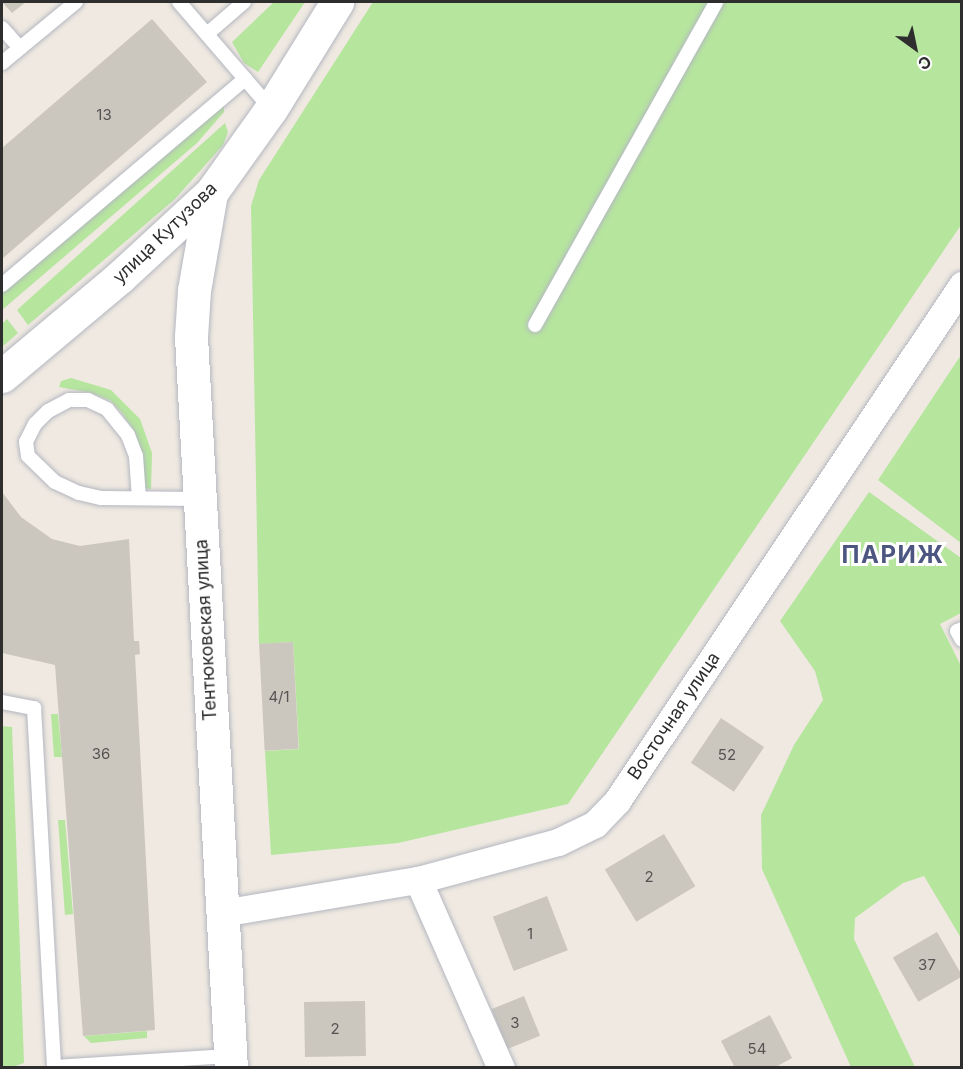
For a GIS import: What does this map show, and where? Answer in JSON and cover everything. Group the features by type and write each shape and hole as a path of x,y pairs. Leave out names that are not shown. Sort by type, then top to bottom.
{"street":[{"name":"улица Кутузова","path":"2,376 120,277 211,193 271,109 337,2"},
{"name":"Тентюковская улица","path":"211,193 194,290 191,337 230,1062"},
{"name":"Восточная улица","path":"222,913 418,880 558,842 595,824 617,801 962,285"},
{"path":"418,880 501,1068"}],"lane":[{"path":"2,63 76,2"},
{"path":"179,2 271,109"},
{"path":"207,34 244,2"},
{"path":"534,325 716,2"},
{"path":"2,27 20,48"},
{"path":"2,285 245,79"},
{"path":"139,498 136,456 128,435 107,409 88,400 69,400 48,411 35,424 26,442 28,456 55,482 101,498 198,499"},
{"path":"962,629 957,631 962,640"},
{"path":"2,702 34,708 54,1067 230,1062"}],"green space":[{"path":"274,2 305,2 258,72 244,63 232,42"},
{"path":"373,2 961,2 961,225 568,804 398,843 271,855 265,751 299,749 293,642 259,644 251,206 259,180"},
{"path":"224,98 224,112 197,143 2,310 2,288"},
{"path":"225,123 228,132 223,145 175,199 28,325 17,310"},
{"path":"7,319 18,333 2,347 2,324"},
{"path":"961,355 961,543 878,480"},
{"path":"71,378 111,390 140,419 152,453 151,489 144,488 141,450 135,432 122,413 111,401 92,393 59,387 61,381"},
{"path":"869,492 961,558 961,613 940,624 961,666 961,938 924,876 903,883 855,918 854,939 915,1067 851,1067 762,869 761,815 794,745 823,700 815,671 780,621"},
{"path":"51,714 58,714 62,757 54,757"},
{"path":"2,726 12,727 24,1063 10,1068 2,1067"},
{"path":"58,820 65,820 73,914 65,915"},
{"path":"147,1031 147,1038 91,1043 84,1036"}],"building":[{"path":"2,2 26,2 12,13"},
{"path":"152,19 207,82 2,259 2,148"},
{"path":"2,492 21,517 52,539 80,546 129,539 134,641 139,641 140,654 135,655 155,1030 83,1036 55,665 2,653"},
{"path":"293,642 299,749 265,751 259,644"},
{"path":"721,718 764,747 734,792 691,763"},
{"path":"664,834 695,886 636,922 605,870"},
{"path":"547,896 568,950 514,971 493,917"},
{"path":"937,932 962,976 918,1002 893,958"},
{"path":"524,996 540,1036 508,1049 492,1009"},
{"path":"365,1001 366,1056 305,1057 304,1002"},
{"path":"770,1015 792,1058 774,1068 735,1068 721,1041"}],"district":[{"name":"ПАРИЖ","path":"893,555"}]}
